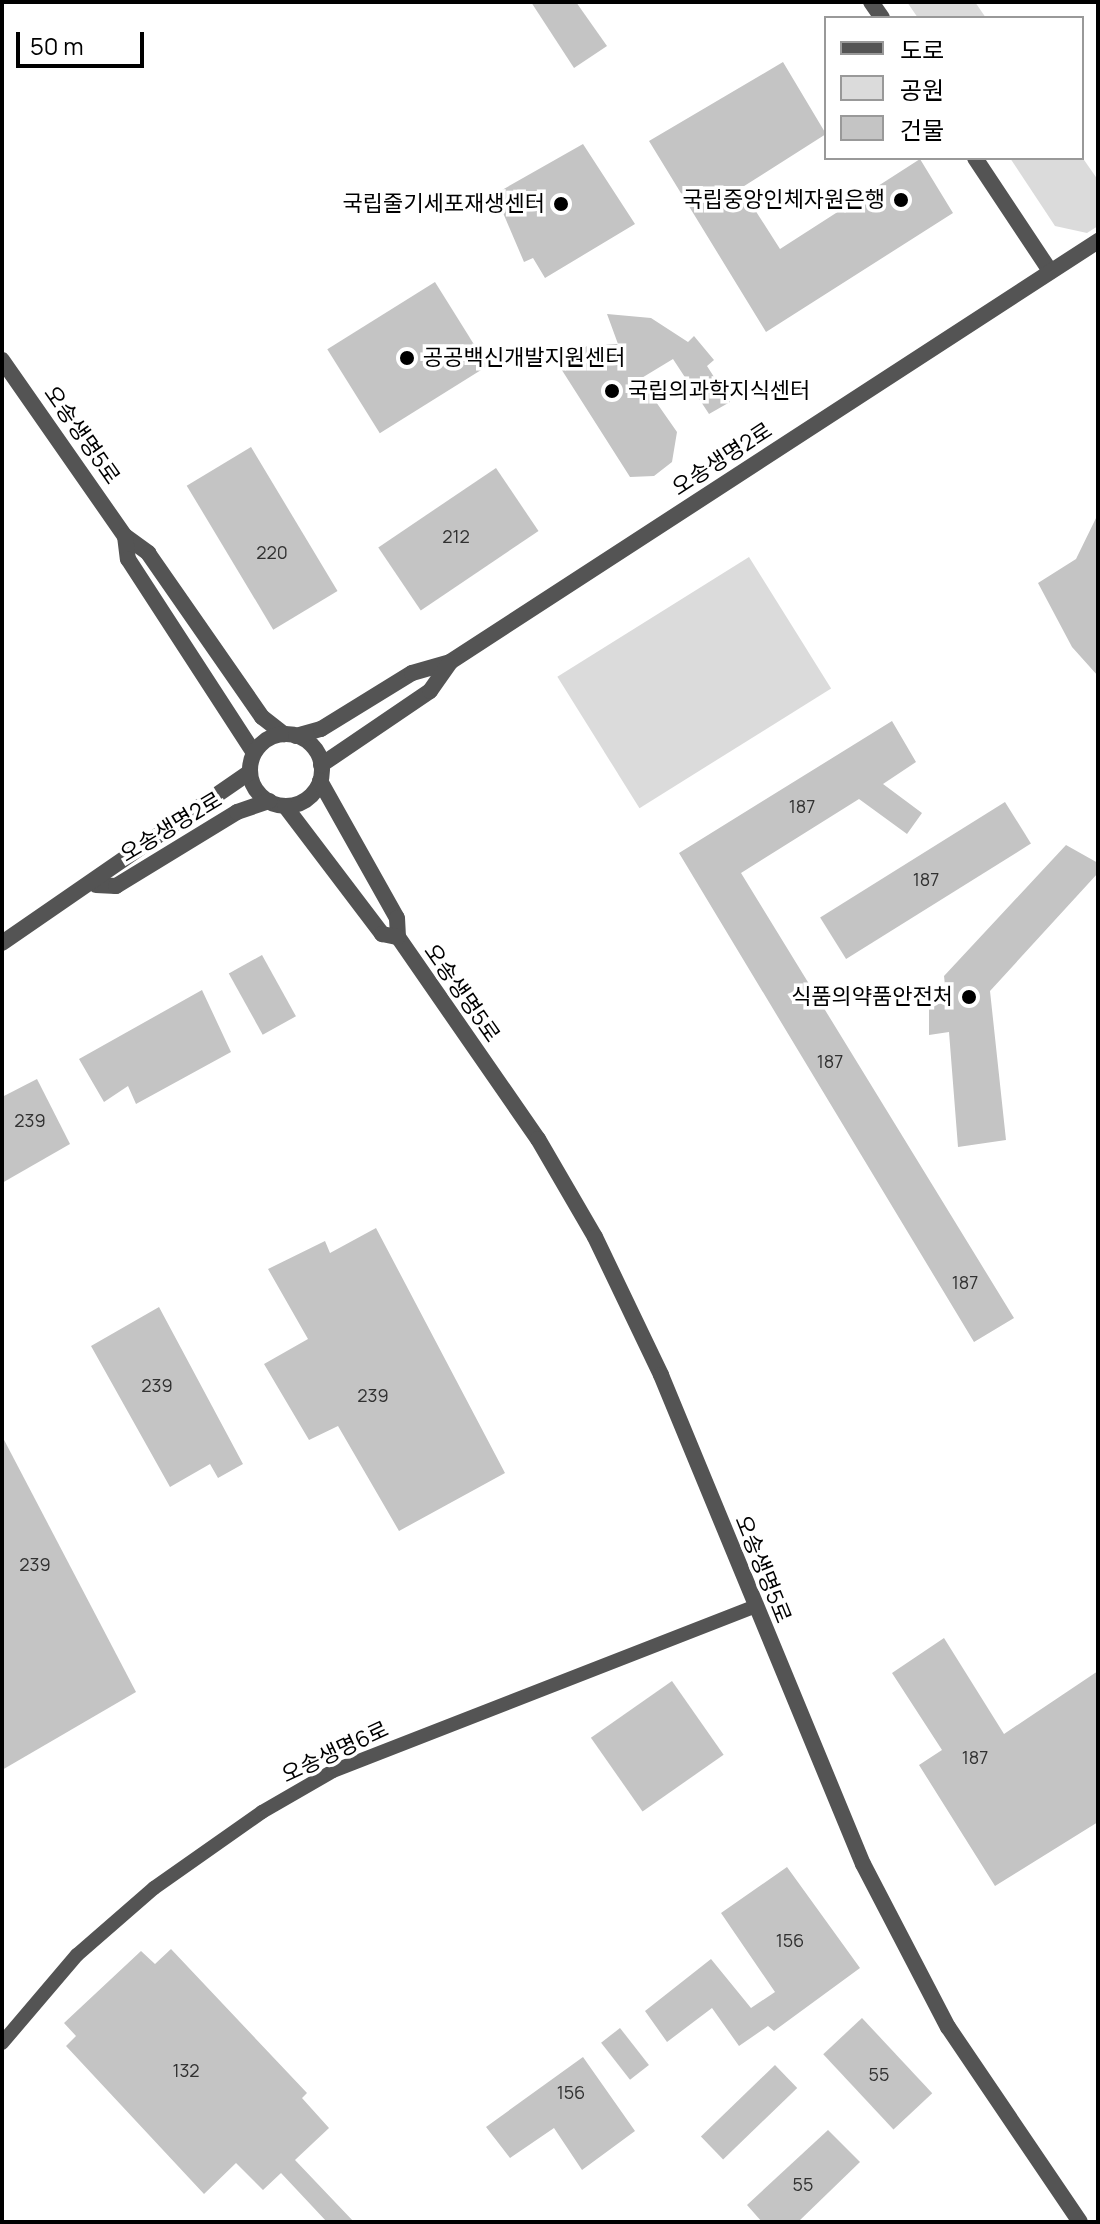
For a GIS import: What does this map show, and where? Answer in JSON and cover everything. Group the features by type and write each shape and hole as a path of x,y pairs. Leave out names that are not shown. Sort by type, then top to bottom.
{"street":[{"path":"976,160 1050,271"},
{"name":"오송생명2로","path":"290,735 321,729 412,673 450,662 1098,241"},
{"name":"오송생명5로","path":"2,360 125,536 148,553 262,717 290,735"},
{"name":"오송생명5로","path":"125,536 128,559 254,753"},
{"name":"오송생명2로","path":"320,773 430,691 450,662"},
{"path":"290,735 315,749 320,773 306,799 277,804 250,772 254,753 290,735"},
{"name":"오송생명2로","path":"2,943 96,885 107,868 250,772"},
{"name":"오송생명5로","path":"320,773 397,918 398,937 538,1139 595,1237 661,1375 754,1607 863,1864 948,2027 1080,2222"},
{"name":"오송생명2로","path":"96,885 116,886 237,812 277,804"},
{"name":"오송생명5로","path":"277,804 382,934 398,937"},
{"name":"오송생명6로","path":"2,2043 77,1955 154,1888 262,1812 344,1767 754,1607"}],"green space":[{"path":"907,2 975,2 985,16 917,16"},
{"path":"1011,160 1084,160 1098,180 1098,226 1087,233 1055,226"},
{"path":"749,557 831,688 639,808 557,677"}],"building":[{"path":"531,2 576,2 607,46 574,68"},
{"name":"국립중앙인체자원은행","path":"783,62 824,135 741,188 780,249 918,160 953,213 766,332 649,141"},
{"name":"국립줄기세포재생센터","path":"583,144 635,224 545,278 533,258 524,262 495,194"},
{"name":"공공백신개발지원센터","path":"435,282 487,366 380,433 327,349"},
{"name":"국립의과학지식센터","path":"607,314 651,318 688,342 694,336 714,360 707,366 730,402 709,414 673,359 640,379 677,432 672,462 654,476 630,477 558,364 587,346 618,344"},
{"path":"251,447 338,591 273,630 187,486"},
{"path":"496,468 538,531 421,610 378,547"},
{"path":"1098,514 1098,676 1072,647 1038,583 1076,559"},
{"path":"892,721 916,762 883,784 922,813 907,834 859,799 741,873 1014,1318 974,1342 679,853"},
{"path":"1005,802 1031,844 846,959 820,918"},
{"name":"식품의약품안전처","path":"1066,845 1098,863 1098,873 990,991 1006,1140 958,1147 949,1032 929,1035 929,1005 947,1003 944,976"},
{"path":"262,955 296,1016 263,1035 229,973"},
{"path":"202,990 231,1052 136,1104 128,1086 104,1102 79,1059"},
{"path":"37,1079 70,1144 2,1183 2,1097"},
{"path":"376,1228 505,1473 399,1531 338,1426 309,1440 264,1364 308,1339 268,1269 325,1241 330,1253"},
{"path":"159,1307 243,1464 218,1478 210,1464 170,1487 91,1346"},
{"path":"2,1436 136,1692 2,1770"},
{"path":"944,1638 1004,1734 1098,1671 1098,1822 995,1886 919,1765 942,1750 892,1673"},
{"path":"672,1681 724,1755 643,1812 591,1738"},
{"path":"787,1867 860,1968 774,2031 768,2026 739,2046 712,2008 667,2042 645,2011 711,1959 751,2008 775,1992 721,1913"},
{"path":"171,1949 307,2093 302,2098 329,2128 295,2160 354,2222 327,2222 281,2173 263,2190 236,2163 204,2194 66,2046 76,2036 64,2023 141,1951 155,1964"},
{"path":"862,2018 932,2093 893,2129 823,2054"},
{"path":"620,2028 649,2065 630,2080 601,2043"},
{"path":"583,2057 635,2131 582,2170 554,2128 510,2158 486,2127"},
{"path":"775,2065 797,2088 723,2160 701,2137"},
{"path":"828,2130 860,2162 798,2222 762,2222 747,2205"}],"place":[{"name":"국립중앙인체자원은행","path":"901,200"},
{"name":"국립줄기세포재생센터","path":"561,204"},
{"name":"공공백신개발지원센터","path":"407,358"},
{"name":"국립의과학지식센터","path":"612,391"},
{"name":"식품의약품안전처","path":"969,997"}]}
